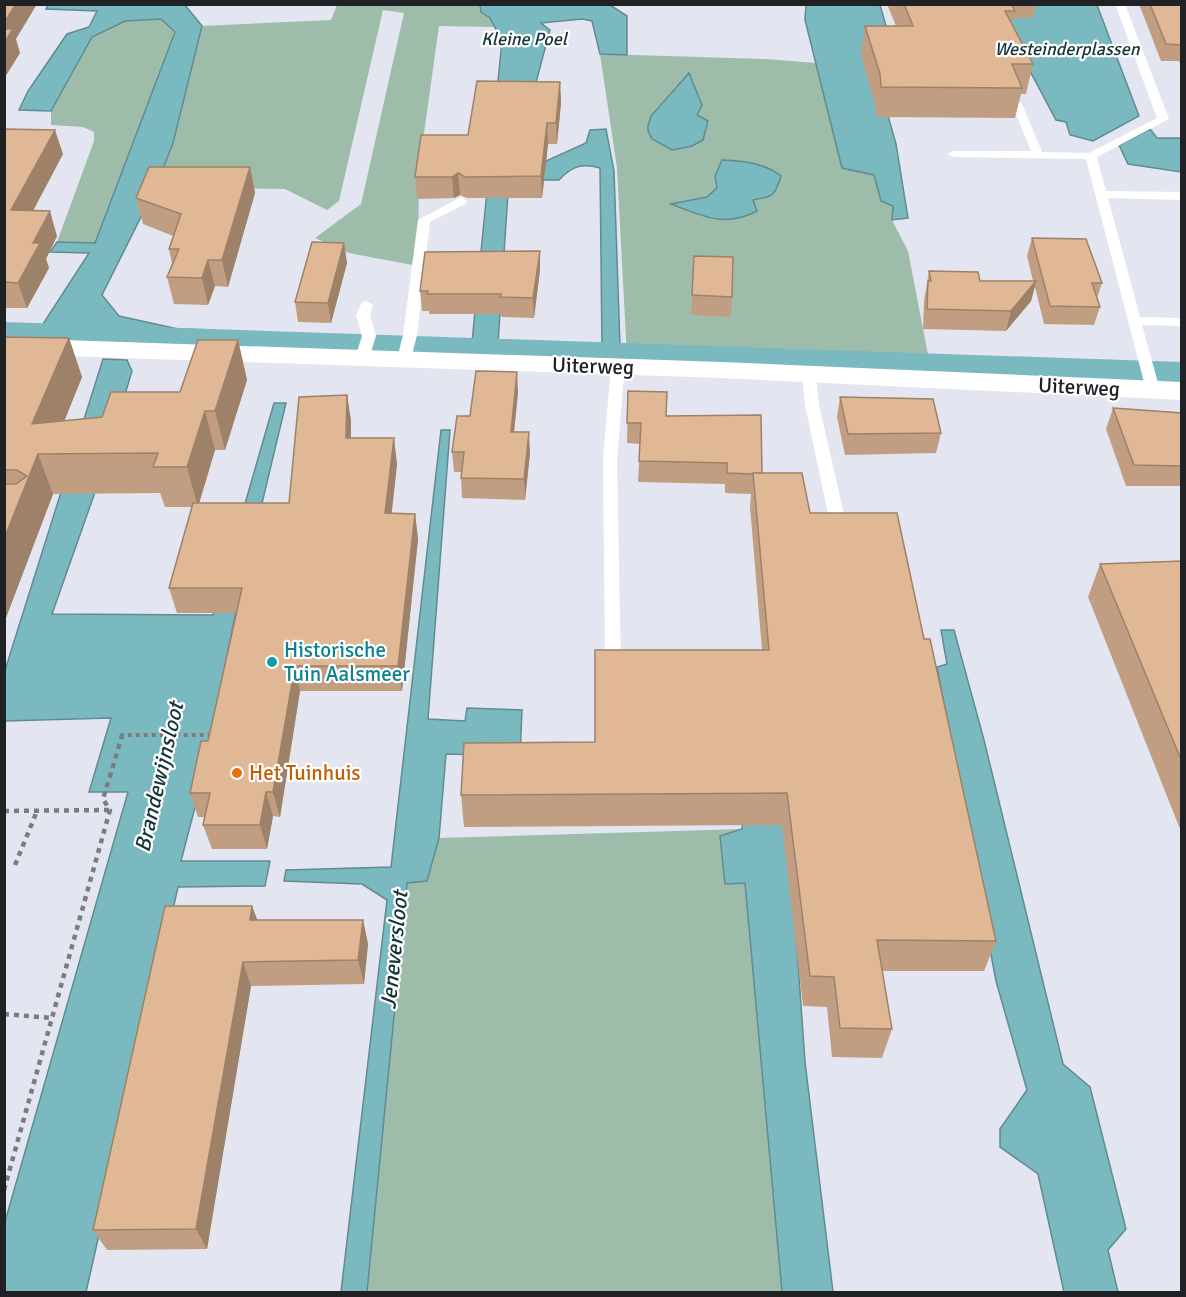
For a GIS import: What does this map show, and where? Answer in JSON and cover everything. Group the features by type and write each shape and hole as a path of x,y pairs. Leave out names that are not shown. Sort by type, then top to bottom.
{"street":[{"name":"Uiterweg","path":"4,346 114,349 407,348 618,366 1152,385 1182,391"}],"lane":[{"path":"953,154 1091,156 1163,119 1119,4"},
{"path":"1017,104 1038,154"},
{"path":"1091,156 1152,385"},
{"path":"1101,194 1182,196"},
{"path":"407,348 424,220 460,201"},
{"path":"366,347 363,315 367,305"},
{"path":"1135,321 1182,322"},
{"path":"614,668 610,459 618,366"},
{"path":"809,374 812,405 838,523"}],"path":[{"path":"4,1190 110,810 103,799 122,735 220,735"},
{"path":"4,811 110,810"},
{"path":"15,865 37,811"},
{"path":"4,1014 52,1018"}],"green space":[{"path":"480,4 481,12 490,18 494,27 439,26 419,169 418,266 349,253 315,238 361,204 404,13 383,10 339,201 327,210 285,189 156,187 173,143 202,26 331,20 337,5"},
{"path":"161,19 175,32 95,243 57,242 94,141 94,132 83,127 51,125 51,111 92,37 125,21"},
{"path":"600,54 766,59 816,63 842,167 874,175 881,201 893,206 892,220 908,251 931,370 627,357 617,168","holes":["676,86 697,115 651,116 666,101","718,188 768,198 672,204 707,197"]},
{"path":"742,829 720,837 725,884 745,883 782,1292 367,1292 407,882 427,881 439,838"}],"water":[{"path":"48,5 185,5 202,26 173,143 156,187 102,295 119,316 178,329 212,330 207,342 74,336 41,327 89,253 50,252 57,242 95,243 175,32 161,19 125,21 92,37 51,111 19,110 28,91 67,34 89,27 97,11 46,9"},
{"name":"Kleine Poel","path":"480,5 610,5 627,16 627,55 600,54 592,21 582,19 541,23 550,30 531,101 544,162 586,143 590,130 606,129 614,171 620,346 602,349 600,168 588,166 573,169 559,180 541,180 508,193 498,343 472,342 502,41 490,18 481,12"},
{"path":"806,5 880,5 893,50 885,105 896,144 908,218 892,220 893,206 881,201 874,175 842,168 805,20"},
{"name":"Westeinderplassen","path":"995,5 1097,5 1139,116 1093,141 1070,135 1066,122 1056,120"},
{"path":"689,73 702,105 697,115 708,121 703,140 692,146 672,150 652,139 648,126 651,116"},
{"path":"1150,129 1157,138 1181,138 1181,172 1128,164 1119,145"},
{"path":"722,160 761,165 775,172 781,176 775,192 765,198 753,200 757,211 734,219 703,216 671,204 707,197 717,188 715,176"},
{"name":"Brandewijnsloot","path":"103,359 127,360 132,371 100,478 52,614 213,615 274,403 286,403 235,616 200,788 181,861 270,861 265,886 178,887 86,1292 5,1292 4,1225 128,792 89,792 111,718 5,721 5,670"},
{"name":"Jeneversloot","path":"441,430 450,430 428,719 465,721 467,708 522,710 520,756 446,754 439,838 427,881 407,883 367,1292 341,1292 387,900 362,884 284,881 286,870 391,867"},
{"path":"941,630 954,630 984,740 1063,1064 1090,1087 1126,1229 1108,1250 1118,1292 1064,1292 1038,1174 1000,1147 1000,1129 1027,1090 996,981 937,667 947,664"},
{"path":"778,680 805,1062 833,1292 782,1292 745,883 725,884 720,836 742,829 746,777"}],"building":[{"path":"4,4 16,4 4,23"},
{"path":"904,4 1011,4 1015,11 1005,11 1033,64 1012,64 1022,88 881,87 880,74 865,26 913,26"},
{"path":"1150,4 1182,4 1182,45 1166,44"},
{"path":"4,29 13,29 4,43"},
{"path":"477,81 560,82 556,123 547,123 541,176 465,177 458,173 452,177 415,177 421,135 468,135"},
{"path":"4,129 55,130 11,210 50,211 33,243 40,243 18,283 4,282"},
{"path":"149,167 250,167 222,260 208,260 202,278 167,277 179,249 169,249 181,214 136,198"},
{"path":"1032,238 1086,239 1102,283 1092,283 1100,307 1050,306"},
{"path":"312,242 344,243 328,303 295,302"},
{"path":"540,251 533,298 500,297 501,294 427,294 428,291 420,291 425,252"},
{"path":"694,256 733,257 732,297 692,295"},
{"path":"929,271 978,272 980,281 1036,281 1011,311 927,309 928,281 931,281"},
{"path":"4,337 69,338 32,424 102,417 111,392 180,392 198,340 238,340 215,411 205,411 187,467 153,467 158,453 38,454 4,539 4,484 16,484 27,476 17,470 4,470"},
{"path":"476,371 517,372 511,432 529,432 524,479 461,478 464,452 452,452 457,416 470,416"},
{"path":"628,391 667,392 666,416 761,415 762,473 727,473 727,463 639,461 641,423 627,423"},
{"path":"347,395 346,438 394,438 385,513 415,514 398,666 295,666 273,792 266,792 260,825 203,825 210,793 190,793 201,741 208,741 242,588 169,588 193,503 289,503 299,397"},
{"path":"840,397 933,399 941,433 848,434"},
{"path":"1113,408 1182,413 1182,466 1134,465"},
{"path":"753,473 802,473 810,513 897,513 924,639 930,639 996,941 877,940 892,1029 840,1028 834,977 810,976 787,793 461,795 464,743 595,742 595,650 769,650"},
{"path":"1182,561 1182,762 1100,564"},
{"path":"165,906 252,906 250,920 363,920 358,960 243,962 196,1229 93,1230"}],"waterway":[{"path":"4,332 1182,373"}],"place":[{"name":"Historische Tuin Aalsmeer","path":"272,662"},
{"name":"Het Tuinhuis","path":"237,773"}]}
